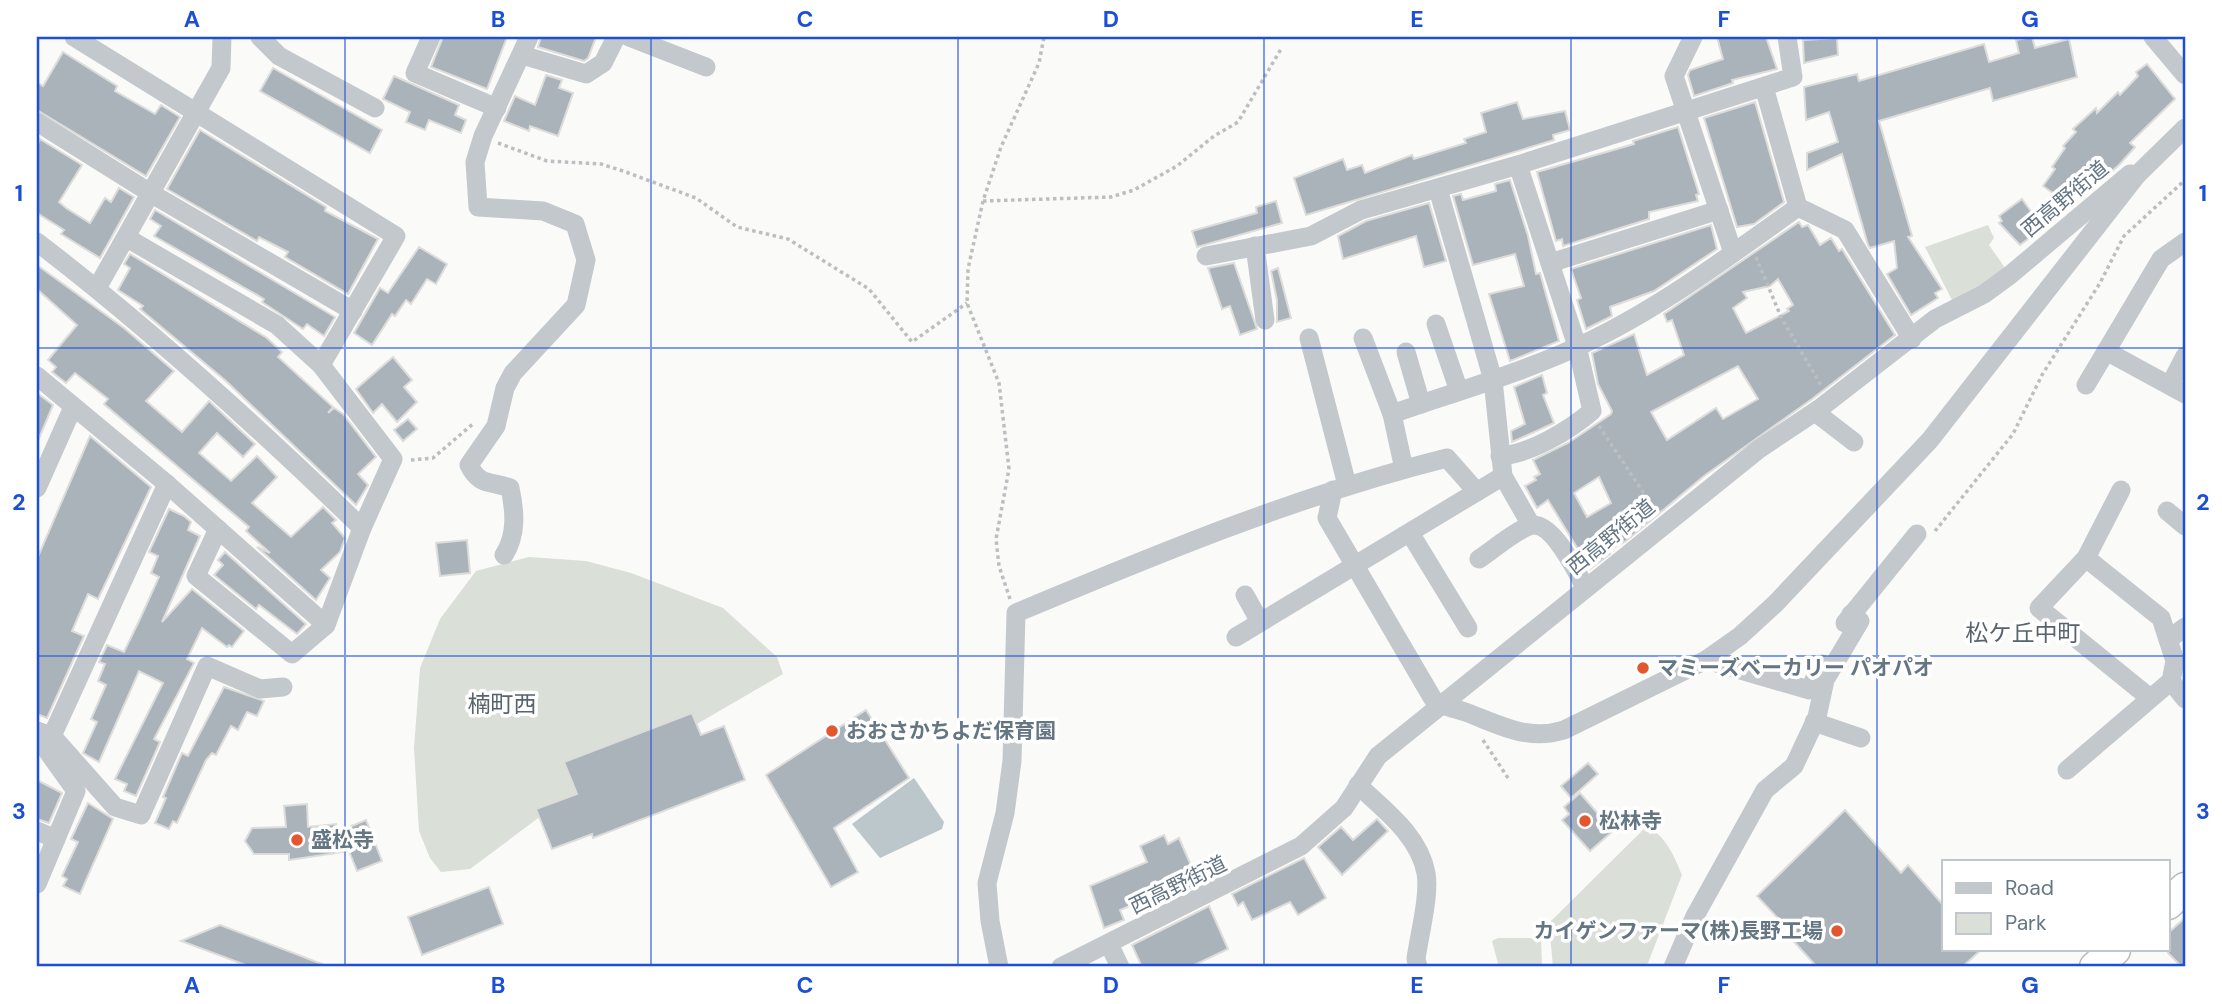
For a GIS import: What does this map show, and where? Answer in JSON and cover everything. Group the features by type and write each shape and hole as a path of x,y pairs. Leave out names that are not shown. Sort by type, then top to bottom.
{"highway":[{"path":"2170,902 2185,888"},
{"path":"2095,967 2114,951"}],"street":[{"path":"74,37 396,236 321,365"},
{"path":"97,288 198,114 221,68 222,37"},
{"path":"260,37 279,56 375,108"},
{"path":"431,37 415,73 497,108"},
{"path":"505,555 512,543 514,526 510,488 485,484 474,477 468,465 496,426 513,373 576,305 586,260 575,224 542,211 478,207 475,162 483,136 526,46 586,74 603,63 616,37"},
{"path":"629,37 706,67"},
{"path":"1693,37 1674,76 1733,253"},
{"path":"1206,256 1311,236 1361,210 1518,165 1660,121 1685,109 1793,77 1787,37"},
{"path":"2153,37 2185,75"},
{"path":"1764,87 1798,207 1844,230 1912,339"},
{"path":"37,122 152,194 353,311"},
{"name":"西高野街道","path":"1061,967 1301,846 1330,823 1378,757 1416,724 1442,706 1585,587 1759,449 1822,407 1936,319 1984,294 2010,275 2130,174 2137,175 2185,128"},
{"path":"1500,456 1525,450 1591,412 1591,400 1577,346 1518,165"},
{"path":"1309,338 1340,487 1327,518 1425,686 1442,706 1519,733 1549,735 1706,660 1740,636 1775,604 1930,440 2137,175"},
{"path":"1438,189 1493,380 1503,476 1531,525"},
{"path":"1392,414 1493,380 1577,346 1636,315 1733,253 1798,207"},
{"path":"1549,262 1719,210"},
{"path":"127,238 277,325 321,365 393,458 362,528 326,625 292,654 196,576 218,529"},
{"path":"37,242 97,288 250,419 362,528"},
{"path":"2086,385 2161,259 2185,242"},
{"path":"1255,246 1265,320"},
{"path":"1436,324 1459,391"},
{"path":"1363,338 1392,414 1404,469"},
{"path":"2106,351 2177,390 2185,356"},
{"path":"1406,352 1421,404"},
{"path":"37,376 167,484 326,625"},
{"path":"37,488 73,407"},
{"path":"1822,407 1854,442"},
{"path":"999,967 990,922 987,883 1004,813 1012,761 1016,614 1142,560 1340,487 1404,469 1447,458 1477,492"},
{"path":"1236,637 1503,476"},
{"path":"37,884 76,791 46,749 45,734 167,484"},
{"path":"2120,490 2086,558 2039,608 2150,698"},
{"path":"2167,511 2185,526"},
{"path":"1479,559 1531,525 1542,526 1558,541 1585,587"},
{"path":"1410,533 1468,628"},
{"path":"1706,660 1809,690 1851,614 1924,536"},
{"path":"2067,770 2171,681 2175,662 2161,618 2086,558"},
{"path":"1245,595 1260,622"},
{"path":"1673,967 1695,916 1749,816 1765,790 1794,766 1814,722 1825,680 1860,621 1851,614"},
{"path":"2168,640 2185,627"},
{"path":"45,734 115,807 141,815 207,666 260,689 284,687"},
{"path":"2171,681 2185,699"},
{"path":"1814,722 1861,738"},
{"path":"1358,785 1408,834 1420,853 1426,876 1416,959 1418,967"},
{"path":"37,831 56,839"},
{"path":"1109,944 1120,967"}],"path":[{"path":"1016,614 999,566 996,538 1009,469 999,383 967,303 971,249 983,201 1002,147 1039,62 1044,37"},
{"path":"983,201 1111,197 1134,190 1177,166 1214,136 1238,122 1281,50"},
{"path":"483,136 547,161 601,164 623,171 696,198 737,227 788,239 869,289 912,342 967,303"},
{"path":"1924,536 2013,434 2042,374 2100,283 2124,236 2185,180"},
{"path":"1750,241 1777,309 1822,407"},
{"path":"393,458 404,461 433,458 502,403"},
{"path":"1591,412 1664,523"},
{"path":"1465,712 1508,778"}],"green space":[{"path":"1988,225 1994,238 1989,245 2010,275 1956,308 1925,247"},
{"path":"529,557 586,561 631,573 723,608 777,657 783,674 549,810 470,869 441,872 430,858 419,831 414,748 420,668 440,619 476,571"},
{"path":"1646,827 1664,841 1682,875 1648,963 1642,967 1553,967 1549,923"},
{"path":"1498,938 1541,938 1542,967 1499,967 1492,941"}],"shaded area":[{"path":"914,778 944,822 942,829 880,858 852,824"}],"building":[{"path":"443,37 507,37 487,89 431,67"},
{"path":"541,37 596,37 588,58 584,61 538,47"},
{"path":"1717,37 1766,37 1777,69 1732,80 1733,83 1694,96 1688,75 1690,70 1723,59"},
{"path":"2032,37 2035,48 2069,39 2077,77 1993,101 1990,88 1879,121 1912,236 1908,237 1942,289 1935,293 1938,298 1911,315 1887,274 1897,268 1894,241 1870,248 1868,245 1842,154 1807,170 1807,153 1838,142 1829,112 1806,120 1804,87 1857,74 1859,81 1984,44 1989,62 2019,53 2016,40"},
{"path":"1837,38 1838,55 1804,63 1803,40"},
{"path":"63,52 117,86 115,91 155,114 161,105 180,117 146,176 37,110 37,82 43,86"},
{"path":"2147,64 2175,99 2130,143 2135,147 2119,165 2103,179 2092,167 2067,203 2043,186 2055,169 2052,167 2065,148 2063,146 2076,132 2073,129 2096,108 2097,113 2118,92 2120,95 2138,76 2136,72"},
{"path":"273,68 382,130 370,153 260,91"},
{"path":"546,75 562,80 559,88 573,93 558,136 530,126 529,131 504,121 515,96 535,105"},
{"path":"394,76 459,105 455,115 466,120 461,133 429,120 425,130 406,122 410,112 383,99"},
{"path":"1517,102 1523,119 1565,111 1570,130 1553,135 1554,140 1306,215 1294,178 1343,159 1347,170 1362,165 1365,173 1412,155 1414,159 1466,143 1464,139 1486,132 1481,113"},
{"path":"1755,102 1784,202 1754,224 1737,227 1704,118"},
{"path":"1678,127 1699,194 1696,195 1698,201 1649,212 1649,219 1563,246 1562,239 1556,241 1537,172 1634,144 1633,141"},
{"path":"200,130 326,207 325,211 378,239 348,294 285,257 288,252 259,237 257,241 167,189"},
{"path":"40,139 82,165 59,202 90,223 105,198 111,202 119,188 134,197 100,258 61,234 64,230 37,213 37,146"},
{"path":"1510,180 1528,236 1536,274 1540,273 1559,341 1510,361 1489,294 1524,286 1515,254 1473,265 1453,196 1461,194 1463,200 1496,191 1495,184"},
{"path":"2022,199 2043,228 2020,245 1999,223 2002,221 1999,216"},
{"path":"1276,201 1282,223 1197,247 1192,231 1257,213 1256,207"},
{"path":"1429,203 1446,261 1424,267 1416,236 1343,259 1338,236 1366,221"},
{"path":"155,210 335,317 324,336 307,324 303,329 262,302 264,299 154,236 161,226 150,219"},
{"path":"1799,222 1802,227 1808,225 1820,245 1831,238 1839,251 1842,249 1895,335 1812,399 1704,476 1626,541 1608,551 1610,554 1590,569 1548,500 1537,508 1525,486 1536,480 1534,477 1540,474 1533,460 1568,443 1611,414 1612,411 1598,384 1592,353 1634,334 1647,375 1684,355 1672,320 1667,322 1664,314","holes":["1778,279 1793,305 1787,309 1789,311 1746,333 1733,308 1747,298 1743,292 1770,286","1738,366 1758,399 1723,419 1716,408 1667,440 1651,412","1599,477 1611,503 1587,517 1574,493"]},
{"path":"1711,225 1717,249 1654,291 1610,307 1612,316 1586,329 1577,300 1581,298 1571,269"},
{"path":"419,247 447,264 436,284 427,279 411,304 406,300 395,316 392,314 372,345 354,333 380,288 388,293"},
{"path":"130,254 267,338 282,352 278,357 333,407 328,413 334,408 343,414 376,457 358,474 368,485 356,505 226,381 140,309 143,306 118,290 130,268 124,264"},
{"path":"1234,263 1257,329 1240,335 1230,306 1222,309 1208,268"},
{"path":"37,265 124,328 174,371 146,401 182,432 209,401 255,444 243,457 217,433 199,453 231,481 257,456 277,477 252,503 291,537 323,507 336,520 332,523 345,538 340,552 321,570 330,578 316,600 257,547 270,553 246,531 249,527 104,404 108,399 75,373 66,383 52,372 56,367 48,360 77,325 37,289"},
{"path":"1278,268 1291,318 1277,322 1277,300 1271,271"},
{"path":"393,357 412,380 404,387 417,402 397,422 382,404 373,413 356,389"},
{"path":"1542,375 1547,393 1543,395 1554,423 1512,442 1511,431 1525,424 1514,387"},
{"path":"37,393 53,405 37,443"},
{"path":"408,419 417,429 403,441 394,430"},
{"path":"90,436 151,487 98,599 88,594 72,631 84,636 47,718 37,714 37,559"},
{"path":"169,509 191,522 188,530 200,536 162,622 192,589 244,631 232,647 227,647 202,628 187,659 194,663 154,739 160,742 136,796 124,791 127,784 115,779 163,683 139,671 99,762 83,753 97,722 91,719 106,685 98,681 105,664 99,662 107,645 124,652 140,619 159,577 151,573 158,556 149,552"},
{"path":"467,540 470,573 440,576 436,543"},
{"path":"225,552 306,624 297,634 259,605 256,609 214,575 223,565 218,560"},
{"path":"224,687 264,701 257,716 247,712 238,730 231,726 216,755 212,753 206,760 177,823 173,821 169,829 155,823 182,753 188,756"},
{"path":"866,710 909,778 834,828 858,872 831,887 766,775"},
{"path":"692,713 701,735 724,726 745,780 593,838 592,834 552,849 536,809 577,794 564,762"},
{"path":"1588,763 1598,774 1571,798 1561,786"},
{"path":"37,780 62,793 49,823 37,819"},
{"path":"1580,793 1613,831 1590,851 1562,820 1569,814 1564,807"},
{"path":"88,803 113,819 80,894 63,886 67,879 62,876 78,842 71,839"},
{"path":"307,804 308,827 336,824 337,832 366,820 382,861 357,871 349,851 289,860 289,854 254,854 245,841 252,828 286,827 284,806"},
{"path":"1845,810 1901,873 1908,865 1942,904 1942,951 1980,951 1962,967 1817,967 1788,935 1791,932 1757,896"},
{"path":"1377,819 1388,831 1342,875 1318,847 1341,827 1353,840"},
{"path":"1164,835 1168,844 1179,838 1199,884 1165,901 1160,893 1120,910 1124,920 1104,928 1090,886 1147,862 1140,846"},
{"path":"1304,858 1326,898 1298,915 1290,902 1252,920 1243,902 1238,906 1232,894"},
{"path":"489,887 503,924 422,955 408,917"},
{"path":"1209,906 1228,949 1190,967 1142,967 1132,945"},
{"path":"2185,918 2185,967 2168,953 2170,931"},
{"path":"220,925 327,966 251,967 181,941"}],"place":[{"name":"マミーズベーカリー パオパオ","path":"1643,668"},
{"name":"おおさかちよだ保育園","path":"832,731"},
{"name":"松林寺","path":"1585,821"},
{"name":"盛松寺","path":"297,840"},
{"name":"カイゲンファーマ(株)長野工場","path":"1837,931"}],"district":[{"name":"松ケ丘中町","path":"2023,633"},
{"name":"楠町西","path":"502,704"}]}
